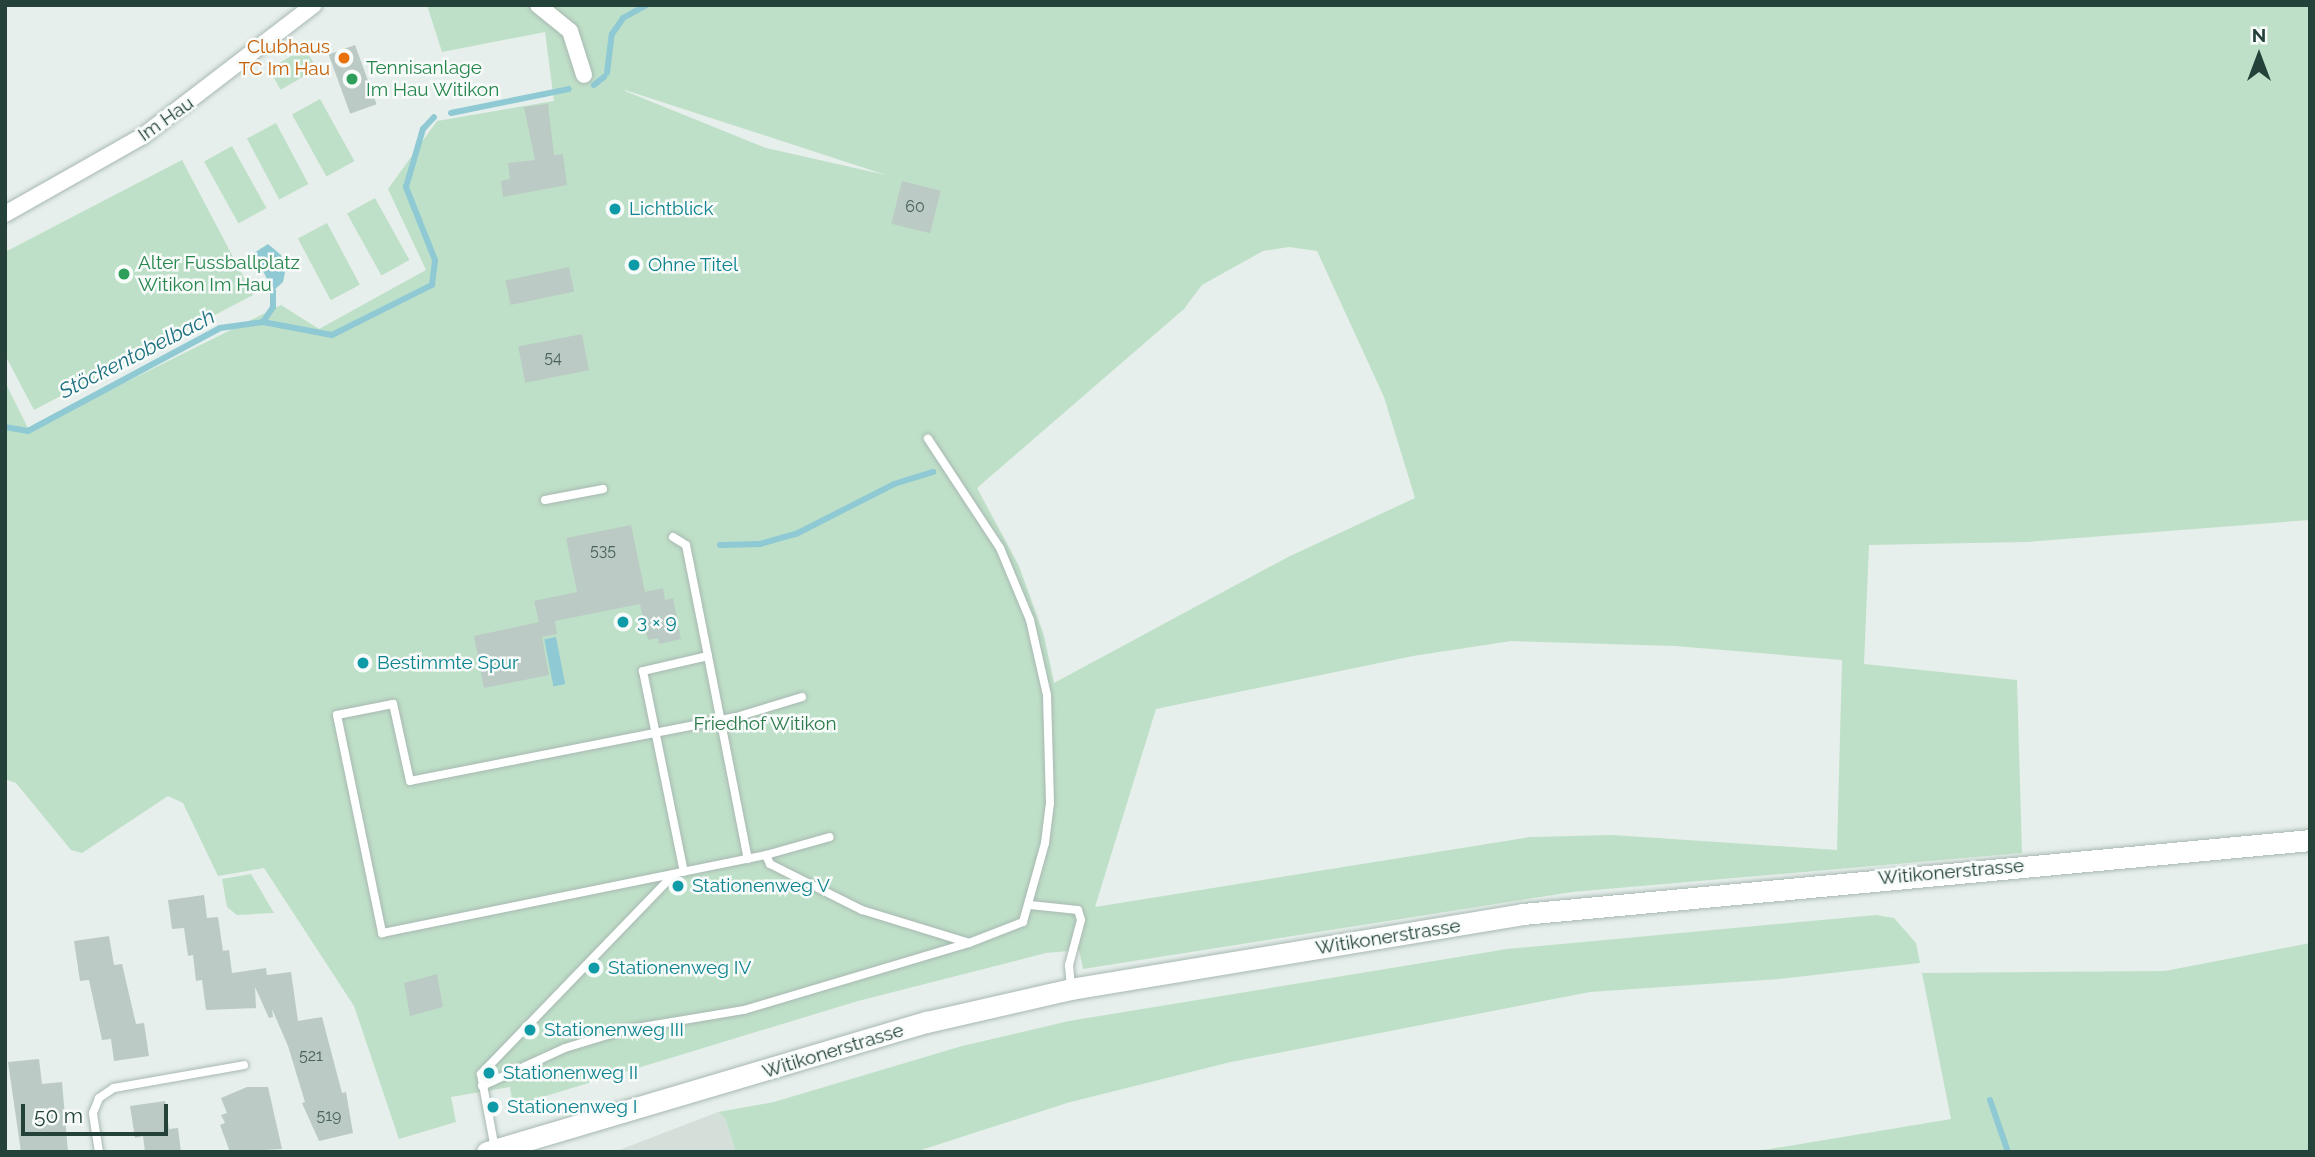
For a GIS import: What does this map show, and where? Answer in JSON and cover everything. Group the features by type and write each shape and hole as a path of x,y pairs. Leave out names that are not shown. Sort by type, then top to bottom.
{"main road":[{"name":"Witikonerstrasse","path":"491,1151 927,1023 1071,989 1523,914 2310,839"}],"street":[{"name":"Im Hau","path":"5,214 143,136 314,5"},
{"path":"538,5 570,31 584,75"}],"lane":[{"path":"482,1086 565,1048 624,1030 744,1010 969,943 1023,922 1030,905 1045,843 1051,776 1047,695 1037,649 1000,548 928,439"},
{"path":"545,500 603,489"},
{"path":"673,537 686,545 748,859"},
{"path":"684,872 643,671 708,656"},
{"path":"803,697 720,720 410,781 393,704 337,715 382,933 748,859 830,837"},
{"path":"766,855 770,864 862,910 969,943"},
{"path":"491,1151 481,1074 674,874"},
{"path":"1030,905 1078,910 1081,920 1069,965 1071,989"},
{"path":"99,1152 93,1113 99,1098 114,1088 244,1065"}],"shaded area":[{"path":"718,1112 725,1118 736,1152 614,1152"}],"green space":[{"name":"Friedhof Witikon","path":"427,5 2310,5 2310,520 2026,542 1869,545 1864,664 2017,680 2022,853 1572,892 1083,969 1079,950 1046,953 858,1001 513,1106 510,1087 451,1097 456,1122 399,1139 354,1006 264,868 218,876 183,803 168,796 82,853 71,850 16,783 5,779 5,382 29,430 281,305 319,329 426,270 388,189 437,121 554,101 545,32 442,52","holes":["625,90 886,175 766,148","1289,247 1317,251 1384,397 1415,498 1288,557 1054,683 1044,636 1019,566 977,488 1184,309 1202,285 1263,251","1511,641 1675,646 1842,660 1837,850 1613,835 1530,837 1095,907 1156,709 1413,656"]},
{"path":"305,48 317,69 281,90 269,69"},
{"path":"320,99 354,161 326,177 292,115"},
{"path":"276,123 308,184 279,199 247,138"},
{"path":"232,146 266,208 238,224 204,162"},
{"name":"Alter Fussballplatz Witikon Im Hau","path":"182,160 253,295 34,410 5,355 5,252"},
{"path":"375,198 409,260 381,276 347,214"},
{"path":"327,223 360,285 331,300 298,238"},
{"path":"251,874 274,913 237,915 227,907 222,879"},
{"path":"1876,915 1894,918 1916,943 1920,963 1779,979 1590,992 1231,1062 1067,1103 918,1151 736,1152 725,1118 718,1112 774,1102 962,1046 1069,1021 1507,949"},
{"path":"2310,943 2310,1152 1752,1152 1951,1119 1922,973 2165,971"}],"water":[{"path":"268,244 281,255 285,272 283,282 273,291 254,253"},
{"path":"556,637 565,684 553,686 544,639"}],"building":[{"name":"Tennisanlage Im Hau Witikon","path":"355,45 377,104 350,114 329,55"},
{"path":"548,104 554,155 563,154 567,185 503,197 501,181 510,179 508,163 535,160 524,107"},
{"path":"902,181 941,191 930,233 891,224"},
{"path":"569,267 574,291 511,305 505,281"},
{"path":"582,334 589,370 525,383 518,346"},
{"path":"631,525 645,592 663,588 665,600 673,598 681,639 659,644 658,638 648,640 640,604 555,621 557,634 542,637 549,675 484,688 474,636 539,622 534,601 577,592 566,538"},
{"path":"204,895 207,918 218,917 223,951 229,950 232,973 266,968 267,975 291,972 298,1021 322,1017 342,1093 346,1092 353,1133 319,1141 302,1103 305,1102 288,1046 272,1009 273,1017 269,1018 255,987 256,1008 206,1010 202,980 196,981 193,955 188,956 184,928 172,929 168,900"},
{"path":"109,936 114,965 122,964 136,1024 144,1023 149,1056 114,1061 111,1039 102,1040 89,980 80,981 74,941"},
{"path":"437,974 443,1007 410,1016 404,983"},
{"path":"39,1059 42,1084 62,1082 68,1152 21,1152 8,1062"},
{"path":"247,1087 268,1087 282,1149 230,1152 220,1125 225,1123 221,1115 227,1113 221,1098"},
{"path":"165,1101 169,1129 178,1128 181,1152 145,1152 143,1136 135,1138 130,1106"}],"waterway":[{"name":"Stöckentobelbach","path":"607,73 612,34 623,18 646,5"},
{"name":"Stöckentobelbach","path":"594,85 604,77"},
{"name":"Stöckentobelbach","path":"451,113 569,89"},
{"name":"Stöckentobelbach","path":"5,427 28,431 220,328 263,322 332,335 432,285 435,260 406,187 423,129 434,117"},
{"path":"263,322 273,307 273,291"},
{"path":"720,545 760,544 796,534 894,484 933,472"},
{"path":"1990,1100 2008,1152"}],"place":[{"name":"Clubhaus TC Im Hau","path":"344,58"},
{"name":"Tennisanlage Im Hau Witikon","path":"352,79"},
{"name":"Lichtblick","path":"615,209"},
{"name":"Ohne Titel","path":"634,265"},
{"name":"Alter Fussballplatz Witikon Im Hau","path":"124,274"},
{"name":"3 × 9","path":"623,622"},
{"name":"Bestimmte Spur","path":"363,663"},
{"name":"Stationenweg V","path":"678,886"},
{"name":"Stationenweg IV","path":"594,968"},
{"name":"Stationenweg III","path":"530,1030"},
{"name":"Stationenweg II","path":"489,1073"},
{"name":"Stationenweg I","path":"493,1107"}]}
